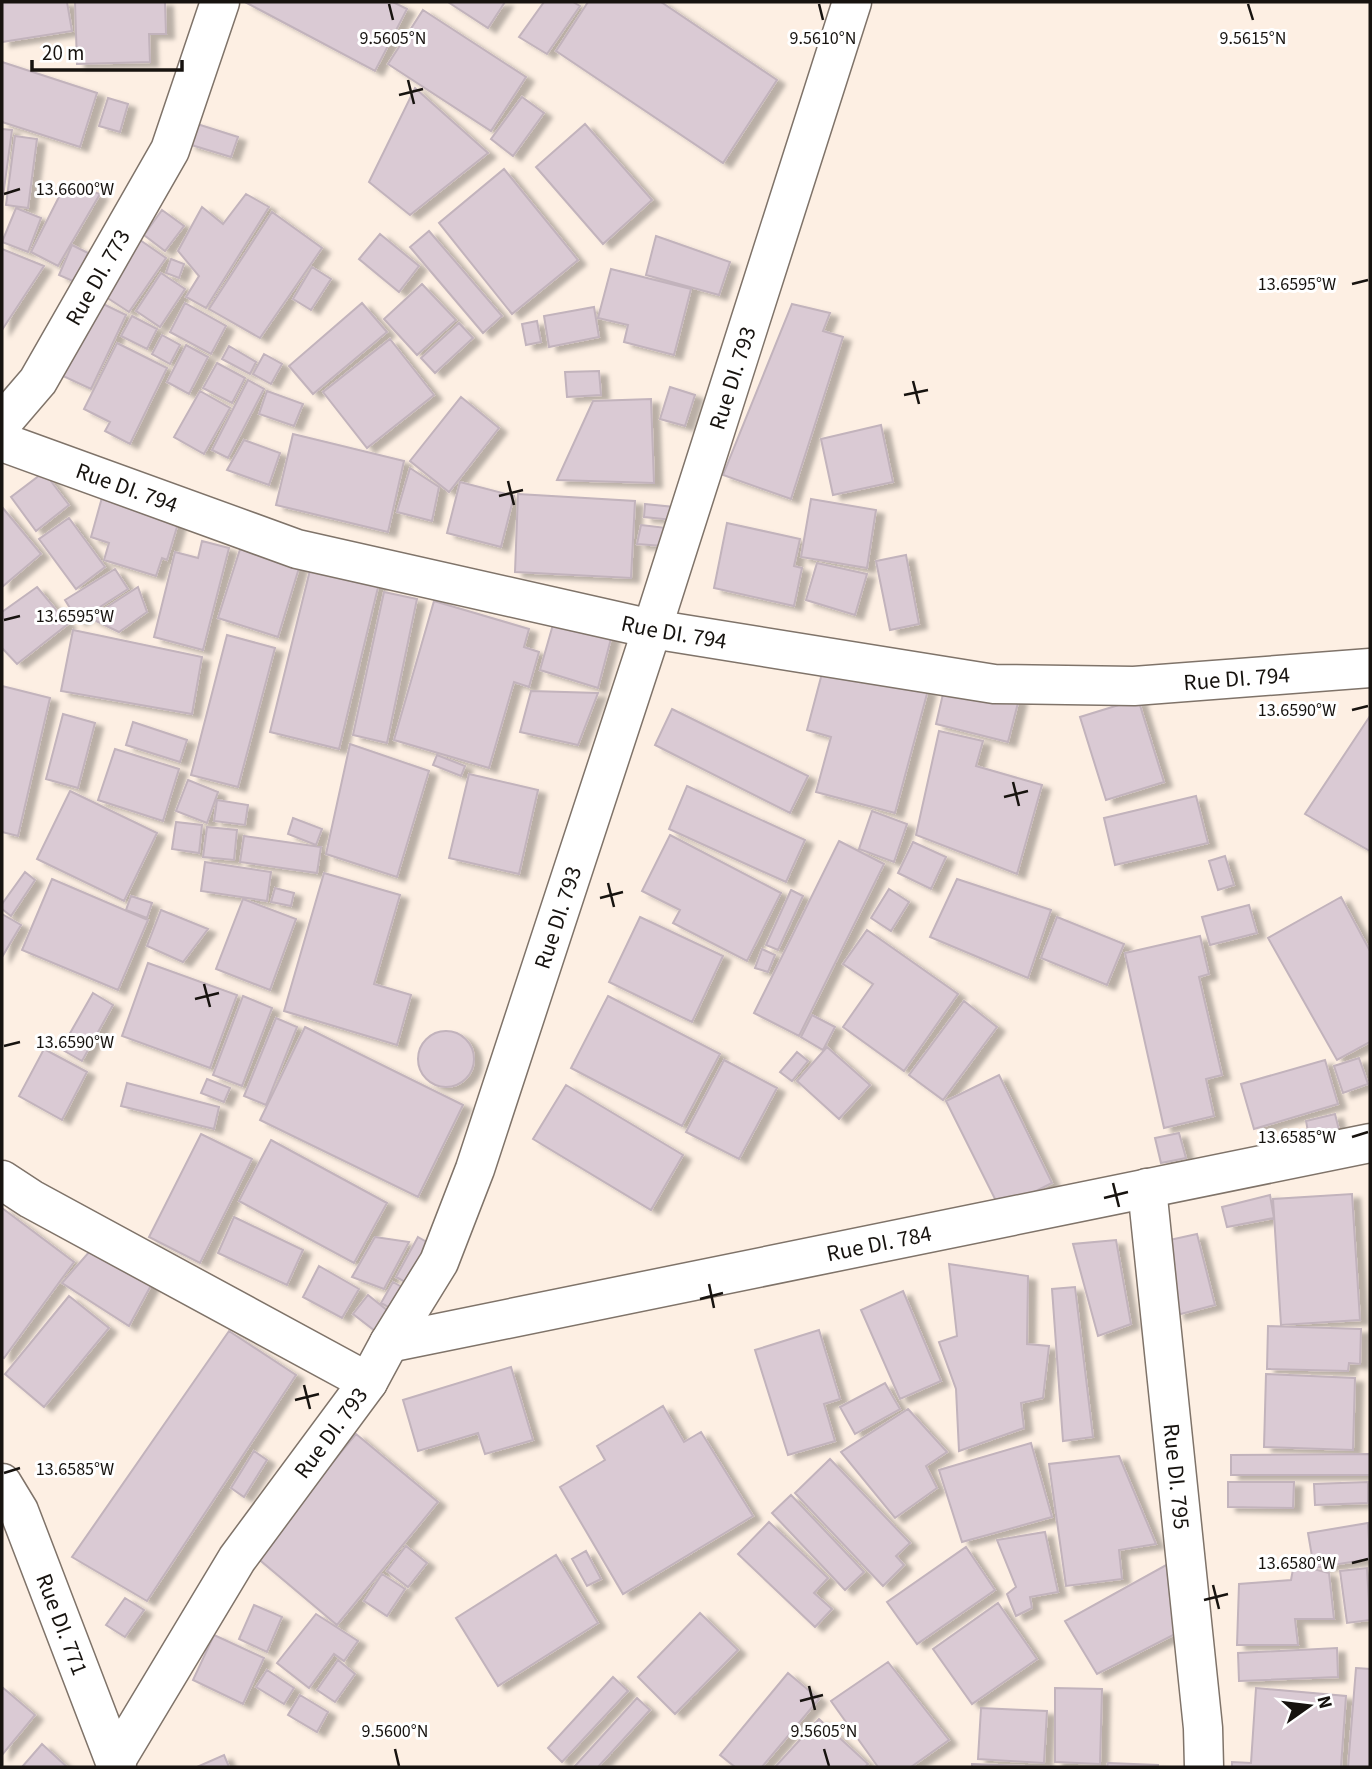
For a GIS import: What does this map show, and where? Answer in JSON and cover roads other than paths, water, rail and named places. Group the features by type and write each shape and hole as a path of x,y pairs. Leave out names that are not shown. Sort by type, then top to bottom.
{"street":[{"name":"Rue DI. 773","path":"2,423 38,381 170,150 220,2"},
{"name":"Rue DI. 793","path":"116,1765 237,1559 368,1382 439,1262 475,1169 652,629 852,2"},
{"name":"Rue DI. 794","path":"2,442 297,549 652,629 994,684 1134,686 1370,668"},
{"name":"Rue DI. 784","path":"389,1343 1370,1143"},
{"path":"2,1180 31,1199 368,1382"},
{"name":"Rue DI. 795","path":"1147,1188 1203,1728 1204,1767"},
{"name":"Rue DI. 771","path":"2,1483 19,1511 116,1765"}]}
